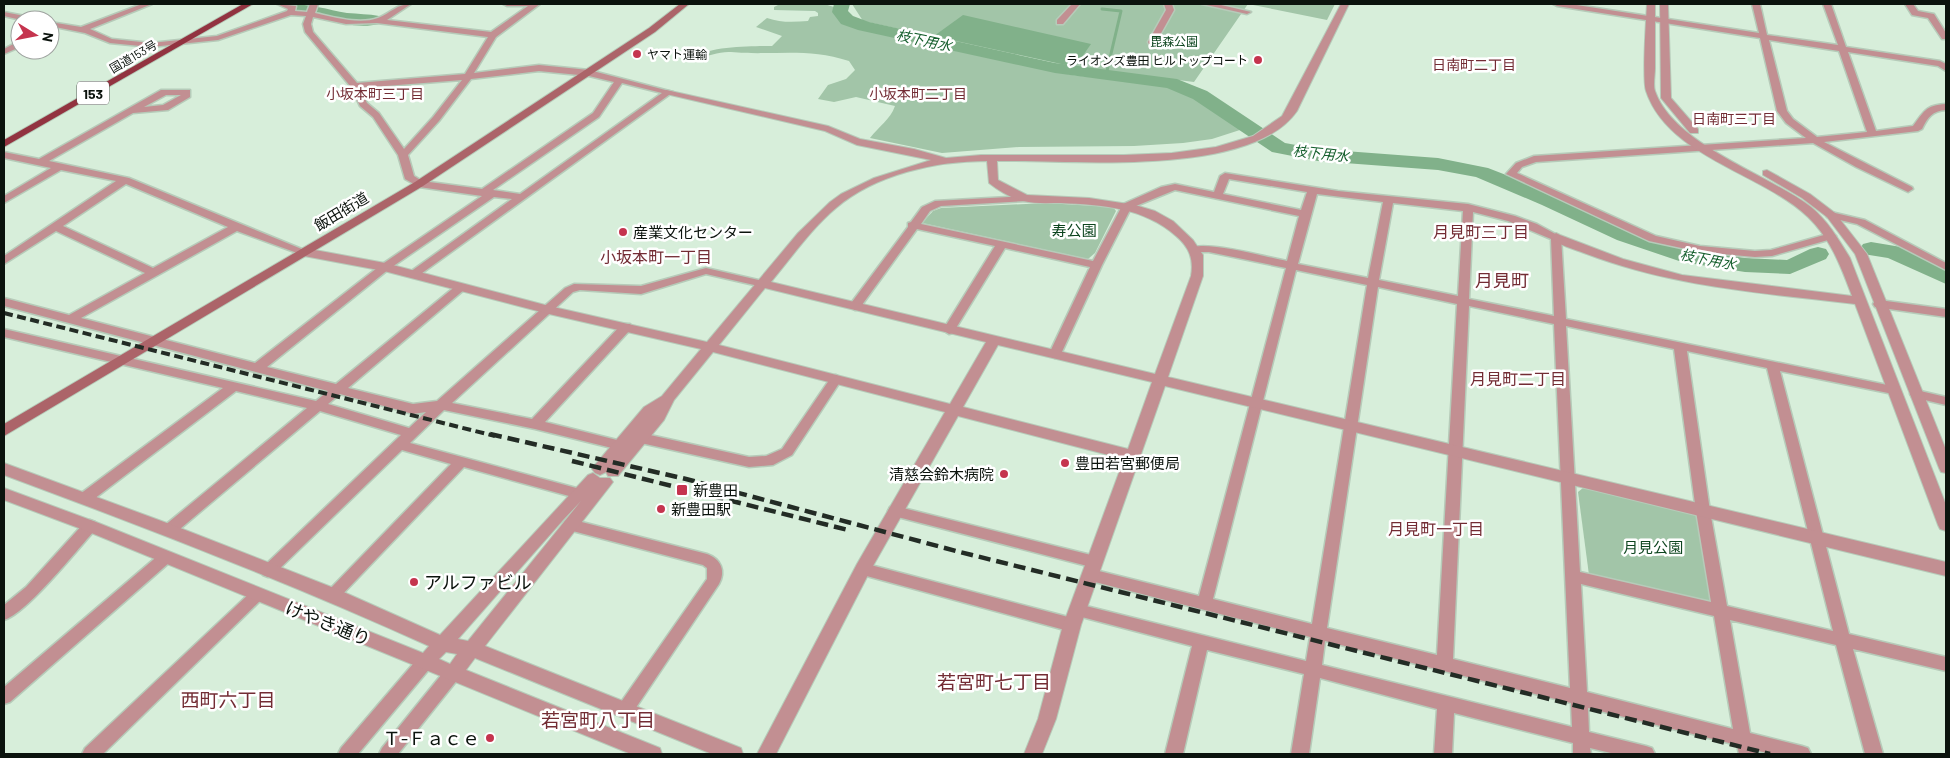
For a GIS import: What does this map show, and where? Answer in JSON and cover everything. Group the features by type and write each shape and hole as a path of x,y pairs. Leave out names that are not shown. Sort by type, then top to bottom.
{"highway":[{"name":"国道153号","path":"4,135 236,4"},
{"name":"国道153号","path":"4,144 249,4"}],"main road":[{"name":"飯田街道","path":"4,431 418,184 652,30 685,4"}],"street":[{"path":"81,30 148,4"},
{"path":"281,4 293,8 290,13"},
{"path":"380,21 407,4"},
{"path":"507,4 536,4"},
{"path":"403,155 436,119 467,77 493,35 536,4"},
{"path":"1060,22 1076,4"},
{"path":"1152,42 1170,10 1168,4"},
{"path":"1206,4 1247,12"},
{"path":"347,754 425,662 556,516 603,476 641,438 659,416 668,398 815,222 849,194 895,172 944,161 992,158 1176,156 1205,153 1261,136 1288,116 1345,4"},
{"path":"1558,4 1843,48 1940,64 1946,68"},
{"path":"1651,4 1650,84 1654,100 1670,122 1703,148 1787,196 1815,217 1832,236 1844,258 1861,301 1893,390 1946,525"},
{"path":"1664,4 1666,98 1682,119 1696,133 1719,148 1780,180 1831,215 1861,254 1879,304 1946,468"},
{"path":"1756,4 1784,116 1788,122 1814,140 1908,190"},
{"path":"1827,4 1873,134"},
{"path":"1909,4 1915,13 1931,16 1945,37"},
{"path":"61,26 81,30 110,41 166,44 218,38 290,13 312,8 349,23 380,21 493,35"},
{"path":"312,8 307,24 309,32 355,86 363,104 376,115 403,155 409,177 418,184 521,197"},
{"path":"355,86 467,77 539,68 589,72 828,129 857,142 932,156 944,161"},
{"path":"256,369 385,266 596,115 620,80"},
{"path":"41,162 129,111 164,92 187,92 187,95 165,108 129,111"},
{"path":"414,274 669,92"},
{"path":"1832,236 1772,253 1755,254 1700,249 1653,239 1511,174 1518,165 1534,159 1719,148 1915,129 1919,127 1920,120 1936,106 1946,107"},
{"path":"4,155 125,180 236,227 304,252 385,266 549,310 836,379 1134,456"},
{"path":"992,158 993,181 1002,188 1025,198"},
{"path":"4,200 60,166"},
{"path":"1217,196 1225,176 1313,191 1468,207 1517,220 1613,260 1671,276 1861,301"},
{"path":"4,261 57,228 125,180"},
{"path":"1055,354 1096,265 1127,206 1165,189 1175,187 1305,214"},
{"path":"1204,604 1258,403 1305,214 1313,191"},
{"path":"855,306 912,225 926,209 939,203 1025,198 1127,206 1152,215 1171,225 1195,249 1200,260 1197,276 1161,380 1075,618 1047,719 1033,754"},
{"path":"1300,754 1373,283 1389,199"},
{"path":"1445,664 1468,207"},
{"path":"1831,215 1861,222 1942,264 1946,253"},
{"path":"912,225 1096,265"},
{"path":"71,319 236,227"},
{"path":"57,228 154,273"},
{"path":"1556,236 1578,698 1582,746"},
{"path":"949,330 1002,244"},
{"path":"1195,249 1293,266 1893,390"},
{"path":"268,572 441,405 549,310 569,290 578,286 641,290 706,271 1946,569"},
{"path":"169,530 461,287"},
{"path":"4,302 413,409 441,405 535,424 620,445"},
{"path":"1879,304 1946,313"},
{"path":"535,424 626,327"},
{"path":"4,333 318,406 413,434"},
{"path":"766,754 863,569 994,340"},
{"path":"1680,346 1720,612 1745,747"},
{"path":"1772,365 1842,641 1874,754"},
{"path":"641,438 749,462 768,461 787,452 836,379"},
{"path":"85,498 233,387"},
{"path":"1916,394 1946,402"},
{"path":"388,754 570,526 603,476 620,445 649,411 668,398"},
{"path":"401,445 580,494"},
{"path":"333,595 461,462"},
{"name":"けやき通り","path":"4,469 169,530 268,572 333,595 443,644 472,649 734,754"},
{"name":"けやき通り","path":"4,494 90,526 164,558 425,662 640,752"},
{"path":"895,511 1093,568 1204,604 1578,698 1745,747 1802,754"},
{"path":"4,614 31,591 90,526"},
{"path":"570,526 707,560 716,566 714,580 625,710"},
{"path":"4,697 164,558"},
{"path":"863,569 1075,618 1201,642 1313,669 1446,703 1582,746 1646,754"},
{"path":"1572,576 1946,664"},
{"path":"91,754 257,595"},
{"path":"1174,754 1201,642"},
{"path":"1443,754 1446,703"}],"green space":[{"path":"780,4 824,4 834,7 839,17 851,25 1072,75 1170,86 1195,97 1243,129 1212,139 1183,143 1134,146 1019,147 942,153 870,138 887,119 895,106 856,97 834,102 818,99 828,85 846,79 855,70 849,61 804,53 727,52 697,57 703,53 721,49 772,46 782,36 756,27 767,18 798,22 808,21 810,17 818,16 818,13 815,11 774,10 774,7"},
{"name":"毘森公園","path":"852,4 1248,4 1194,82 1075,67 863,21"},
{"path":"1248,4 1335,4 1327,20"},
{"name":"寿公園","path":"1046,203 1113,207 1116,211 1095,253 1088,259 922,223 933,211 941,208"},
{"name":"月見公園","path":"1583,488 1696,514 1715,606 1589,575 1578,492"}],"shaded area":[{"path":"963,15 1091,44 1075,67 934,36"}],"waterway":[{"name":"枝下用水","path":"293,4 342,17 373,20"},
{"name":"枝下用水","path":"842,4 840,12 847,20 864,26 1055,68 1171,83 1200,95 1279,148 1318,155 1438,164 1481,172 1550,200 1625,235 1682,255 1745,265 1790,267 1818,254"},
{"path":"1102,9 1121,11 1106,75"},
{"name":"枝下用水","path":"1871,249 1893,252 1946,277"}],"railway":[{"path":"4,313 495,436"},
{"path":"490,434 686,479 960,552 1770,754"},
{"path":"572,461 848,530"}],"place":[{"name":"ヤマト運輸","path":"637,54"},
{"name":"ライオンズ豊田 ヒルトップコート","path":"1258,60"},
{"name":"産業文化センター","path":"623,232"},
{"name":"豊田若宮郵便局","path":"1065,463"},
{"name":"清慈会鈴木病院","path":"1004,474"},
{"name":"新豊田","path":"682,490"},
{"name":"新豊田駅","path":"661,509"},
{"name":"アルファビル","path":"414,582"},
{"name":"Ｔ-Ｆａｃｅ","path":"490,738"}],"district":[{"name":"日南町二丁目","path":"1474,64"},
{"name":"小坂本町三丁目","path":"375,93"},
{"name":"小坂本町二丁目","path":"918,93"},
{"name":"日南町三丁目","path":"1734,118"},
{"name":"月見町三丁目","path":"1481,231"},
{"name":"小坂本町一丁目","path":"656,256"},
{"name":"月見町","path":"1502,280"},
{"name":"月見町二丁目","path":"1518,378"},
{"name":"月見町一丁目","path":"1436,528"},
{"name":"若宮町七丁目","path":"994,681"},
{"name":"西町六丁目","path":"228,699"},
{"name":"若宮町八丁目","path":"598,719"}]}
